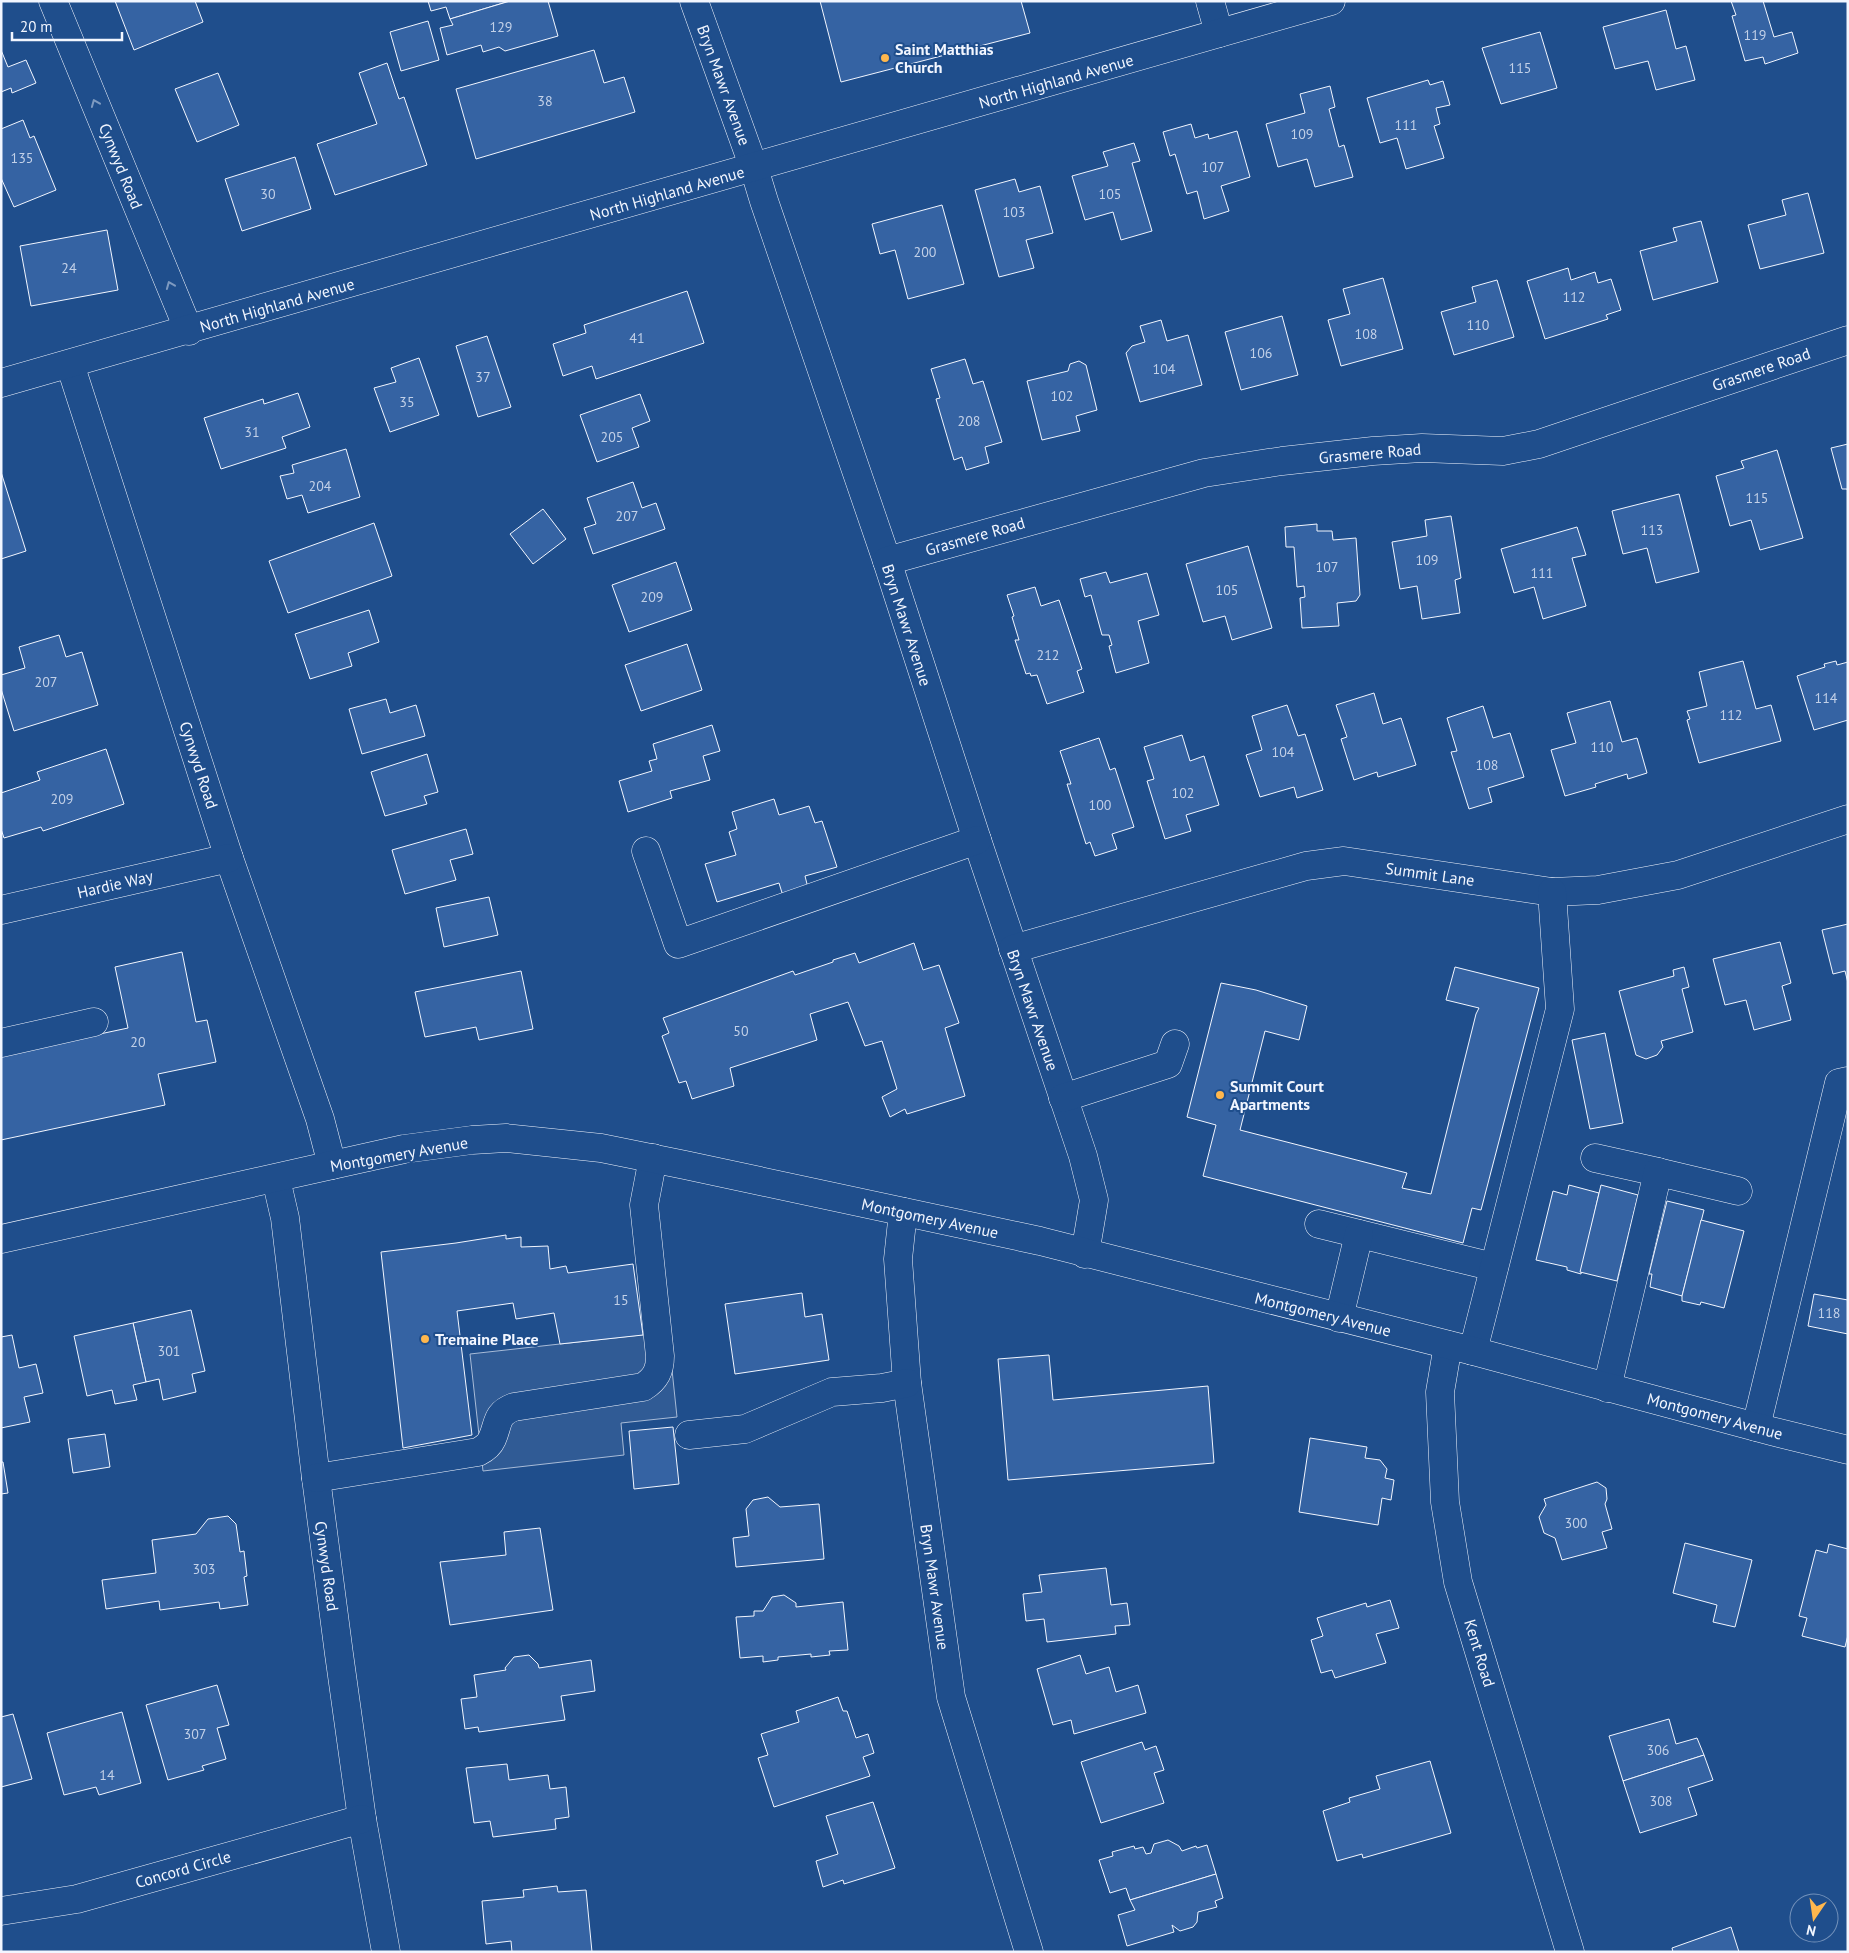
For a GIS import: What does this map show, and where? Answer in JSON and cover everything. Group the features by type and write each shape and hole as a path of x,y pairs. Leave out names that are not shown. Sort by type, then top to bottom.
{"street":[{"name":"Cynwyd Road","path":"53,1 189,330"},
{"name":"Bryn Mawr Avenue","path":"694,1 754,168 887,561 976,840 1082,1156 1094,1200 1085,1254"},
{"path":"1210,1 1219,33"},
{"name":"North Highland Avenue","path":"1,384 1331,1"},
{"name":"Grasmere Road","path":"887,561 1204,474 1282,460 1422,448 1503,452 1539,444 1848,340"},
{"name":"Cynwyd Road","path":"70,364 229,858 320,1119 332,1165"},
{"name":"Summit Lane","path":"1013,949 1306,866 1344,862 1552,892 1598,890 1678,874 1848,819"},
{"path":"646,851 678,944 976,840"},
{"name":"Hardie Way","path":"1,910 229,858"},
{"name":"Kent Road","path":"1552,892 1560,1008 1494,1267 1440,1392 1446,1502 1458,1582 1570,1952"},
{"path":"1,1043 94,1022"},
{"path":"1063,1098 1168,1064 1175,1044"},
{"path":"1756,1427 1839,1084 1848,1081"},
{"name":"Montgomery Avenue","path":"1,1239 404,1149 472,1140 506,1138 601,1148 1040,1242 1460,1348 1848,1450"},
{"path":"316,1478 478,1452 487,1446 492,1439 495,1426 505,1410 643,1387 652,1382 660,1367 660,1356 644,1205 653,1158"},
{"path":"1595,1158 1738,1191"},
{"path":"1607,1388 1658,1172"},
{"name":"Cynwyd Road","path":"276,1179 285,1218 316,1478 362,1819 386,1952"},
{"name":"Bryn Mawr Avenue","path":"903,1212 898,1259 907,1383 951,1696 1029,1952"},
{"path":"1319,1224 1494,1267"},
{"path":"1340,1318 1359,1234"},
{"path":"689,1435 745,1429 832,1392 882,1388 907,1383"},
{"name":"Concord Circle","path":"1,1911 76,1899 362,1819"}],"shaded area":[{"path":"668,1332 677,1417 621,1423 624,1455 483,1471 470,1354"}],"building":[{"path":"115,1 195,1 203,22 134,50"},
{"path":"428,1 510,1 450,19 446,7 431,11"},
{"path":"510,1 548,1 558,36 505,51 499,47 483,52 481,45 447,55 440,28 453,25 450,19"},
{"name":"Saint Matthias Church","path":"820,1 1021,1 1030,33 841,82"},
{"path":"1731,1 1763,1 1774,37 1792,32 1798,53 1765,64 1763,57 1745,61 1732,16 1736,15"},
{"path":"1666,10 1676,49 1686,46 1695,80 1656,90 1648,61 1615,69 1603,27"},
{"path":"428,21 439,60 401,71 390,32"},
{"path":"1540,32 1557,88 1501,104 1482,48"},
{"path":"1,50 8,67 26,60 36,83 12,93 11,88 1,92"},
{"path":"594,50 604,83 624,77 635,112 476,159 456,89"},
{"path":"387,63 399,99 404,97 427,165 335,195 317,144 377,124 359,73"},
{"path":"218,73 239,125 197,142 175,89"},
{"path":"1428,80 1430,85 1443,81 1450,105 1436,108 1440,124 1434,126 1444,158 1406,169 1397,138 1380,143 1367,98"},
{"path":"1330,86 1335,107 1329,109 1339,147 1344,145 1353,177 1315,187 1307,159 1278,167 1266,124 1305,113 1300,94"},
{"path":"23,120 30,138 34,136 56,190 14,207 1,178 1,129"},
{"path":"1191,124 1195,138 1208,134 1209,139 1237,131 1250,177 1221,186 1229,211 1204,219 1197,191 1187,194 1175,154 1170,156 1163,132"},
{"path":"1134,143 1140,161 1132,163 1152,231 1121,240 1113,212 1085,220 1072,176 1108,166 1103,152"},
{"path":"295,157 311,209 242,231 225,179"},
{"path":"1015,179 1019,192 1040,186 1053,233 1026,240 1034,268 999,277 975,190"},
{"path":"1808,193 1824,253 1760,269 1748,225 1786,215 1782,200"},
{"path":"942,205 964,284 908,299 895,250 880,254 872,224"},
{"path":"1701,221 1718,282 1653,300 1640,251 1677,241 1673,228"},
{"path":"107,230 118,290 31,306 20,246"},
{"path":"1568,268 1571,280 1595,272 1598,283 1611,279 1621,310 1606,315 1608,319 1545,339 1527,281"},
{"path":"1383,278 1403,349 1341,366 1328,320 1350,314 1343,289"},
{"path":"1497,280 1514,337 1454,355 1441,312 1476,302 1472,287"},
{"path":"687,291 704,343 596,379 592,366 563,376 553,344 586,333 584,325"},
{"path":"1282,316 1298,375 1241,390 1225,332"},
{"path":"1161,320 1167,341 1188,335 1202,385 1140,402 1126,353 1132,346 1145,342 1140,326"},
{"path":"487,336 511,407 478,417 456,346"},
{"path":"419,358 439,415 390,432 374,388 396,382 391,368"},
{"path":"965,359 973,384 983,381 1002,442 985,447 989,463 966,470 962,457 954,460 936,399 940,398 931,369"},
{"path":"1079,361 1086,365 1097,410 1076,416 1080,431 1042,440 1027,381 1068,371 1070,364"},
{"path":"298,393 310,427 282,437 286,448 221,469 204,418 263,399 264,404"},
{"path":"640,394 650,421 632,428 639,447 597,462 580,415"},
{"path":"1848,444 1848,492 1847,489 1842,489 1831,448"},
{"path":"346,449 360,497 308,513 302,495 287,499 280,476 294,473 292,465"},
{"path":"1777,450 1803,538 1760,550 1751,520 1730,526 1716,476 1744,468 1741,461"},
{"path":"1,472 26,551 1,559"},
{"path":"633,482 642,508 656,503 665,529 593,554 584,528 596,524 587,498"},
{"path":"1679,494 1699,572 1656,583 1647,548 1623,554 1612,511"},
{"path":"543,509 566,539 533,564 510,534"},
{"path":"1451,516 1461,578 1455,580 1460,613 1422,619 1417,586 1400,589 1392,542 1427,536 1425,520"},
{"path":"374,523 392,576 288,613 269,561"},
{"path":"1317,524 1317,531 1332,531 1333,540 1356,538 1360,595 1356,601 1337,603 1339,626 1302,628 1300,598 1305,597 1304,586 1297,587 1294,547 1286,547 1285,527"},
{"path":"1577,527 1586,555 1572,558 1586,606 1543,619 1534,587 1514,593 1501,549"},
{"path":"1248,546 1272,628 1232,640 1225,616 1203,622 1186,564"},
{"path":"676,562 692,610 629,632 612,585"},
{"path":"1106,572 1110,583 1147,573 1159,615 1138,621 1149,663 1116,673 1109,646 1112,645 1109,635 1102,635 1091,595 1085,597 1080,579"},
{"path":"1035,587 1041,606 1059,600 1082,669 1077,671 1084,692 1047,704 1037,675 1031,676 1030,673 1026,674 1015,640 1019,640 1007,595"},
{"path":"369,610 379,642 348,653 352,666 310,679 295,634"},
{"path":"59,635 66,657 82,652 98,705 14,731 1,689 1,675 25,668 19,647"},
{"path":"687,644 702,690 641,711 625,665"},
{"path":"1743,661 1756,709 1771,705 1781,741 1699,763 1687,720 1690,719 1687,711 1707,706 1699,672"},
{"path":"1836,661 1837,665 1848,662 1848,720 1814,730 1797,676 1825,667 1824,664"},
{"path":"1374,693 1383,724 1401,718 1416,765 1378,777 1377,772 1354,780 1341,739 1347,737 1336,705"},
{"path":"386,699 390,713 416,705 425,736 362,754 349,709"},
{"path":"1610,701 1622,742 1637,738 1647,773 1628,779 1627,774 1595,784 1596,787 1565,796 1551,750 1576,743 1567,713"},
{"path":"1287,705 1298,736 1305,734 1323,790 1297,798 1294,787 1260,797 1246,755 1262,750 1252,716"},
{"path":"1483,706 1493,738 1510,733 1524,777 1488,788 1492,802 1469,809 1451,752 1457,751 1447,718"},
{"path":"712,725 720,751 703,756 710,780 670,791 672,798 628,812 619,781 652,771 649,761 657,759 653,744"},
{"path":"1182,735 1190,761 1204,756 1219,805 1186,815 1191,831 1165,839 1147,781 1154,779 1144,747"},
{"path":"1099,738 1110,770 1115,768 1134,827 1112,834 1117,849 1095,856 1090,842 1086,844 1067,784 1071,784 1060,751"},
{"path":"106,749 124,804 43,831 41,827 4,838 1,829 1,793 40,780 37,772"},
{"path":"427,754 438,792 424,796 427,804 385,816 371,772"},
{"path":"774,799 779,815 809,806 815,823 822,821 837,867 805,876 808,888 783,896 779,883 717,902 705,864 736,855 729,832 737,829 732,812"},
{"path":"466,829 473,854 450,860 456,880 405,894 392,850"},
{"path":"489,897 498,935 444,947 436,908"},
{"path":"1848,924 1848,983 1845,971 1833,974 1822,930"},
{"path":"1780,942 1791,983 1782,986 1791,1020 1754,1030 1746,1000 1725,1005 1713,959"},
{"path":"914,943 923,970 939,965 959,1023 945,1028 965,1096 907,1114 905,1109 890,1117 882,1097 897,1089 882,1041 865,1046 848,1002 810,1014 817,1040 730,1068 734,1086 692,1099 686,1081 679,1083 662,1036 669,1033 663,1018 793,971 795,975 855,953 859,963"},
{"path":"182,952 196,1022 207,1020 216,1062 158,1074 165,1105 1,1140 1,1055 128,1028 115,967"},
{"name":"Summit Court Apartments","path":"1455,967 1539,988 1481,1210 1472,1208 1463,1243 1203,1176 1216,1125 1187,1117 1221,983 1256,990 1307,1006 1299,1040 1265,1031 1240,1130 1407,1173 1402,1188 1431,1194 1479,1008 1446,1000"},
{"path":"1684,967 1689,987 1682,989 1693,1032 1661,1041 1663,1047 1657,1055 1646,1059 1636,1055 1619,991 1674,976 1673,970"},
{"path":"521,971 533,1029 479,1040 476,1027 425,1037 415,992"},
{"path":"1605,1033 1623,1123 1590,1129 1572,1040"},
{"path":"1569,1185 1599,1193 1581,1274 1567,1270 1567,1267 1536,1260 1553,1191 1567,1195"},
{"path":"1601,1185 1638,1195 1617,1281 1580,1272"},
{"path":"1667,1201 1704,1210 1682,1296 1650,1287 1652,1274 1649,1274"},
{"path":"1701,1220 1744,1231 1724,1308 1701,1302 1700,1305 1682,1301"},
{"name":"Tremaine Place","path":"506,1235 506,1239 521,1237 521,1247 548,1246 550,1269 566,1266 568,1273 633,1264 643,1335 560,1344 554,1313 516,1319 513,1303 457,1311 472,1435 403,1448 381,1252"},
{"path":"802,1293 805,1317 822,1314 829,1360 735,1374 725,1304"},
{"path":"1814,1294 1848,1300 1848,1334 1808,1326"},
{"path":"191,1310 205,1371 192,1374 196,1392 163,1400 159,1379 146,1382 133,1323"},
{"path":"133,1323 146,1382 133,1385 137,1400 115,1404 112,1390 87,1396 74,1336"},
{"path":"12,1335 19,1368 36,1364 43,1393 24,1397 30,1422 1,1428 1,1337"},
{"path":"1049,1355 1053,1400 1208,1386 1214,1463 1008,1480 998,1359"},
{"path":"673,1427 679,1484 634,1489 629,1431"},
{"path":"105,1434 110,1467 73,1473 68,1439"},
{"path":"1310,1438 1367,1447 1365,1458 1380,1460 1387,1469 1385,1478 1394,1480 1391,1500 1382,1498 1378,1525 1299,1512"},
{"path":"1,1462 3,1462 8,1493 1,1494"},
{"path":"1597,1482 1606,1488 1607,1499 1605,1504 1612,1529 1602,1532 1607,1548 1562,1560 1555,1538 1544,1533 1539,1517 1546,1505 1544,1499"},
{"path":"768,1497 780,1507 819,1504 824,1559 736,1567 733,1538 749,1536 746,1509 753,1500"},
{"path":"228,1516 236,1524 240,1552 244,1551 247,1576 244,1577 248,1605 220,1609 219,1602 160,1610 159,1601 106,1609 102,1580 156,1573 152,1540 196,1534 208,1519"},
{"path":"540,1528 553,1610 450,1625 440,1562 506,1555 504,1532"},
{"path":"1685,1543 1752,1560 1735,1627 1713,1622 1717,1605 1673,1593"},
{"path":"1829,1544 1848,1549 1848,1635 1845,1647 1802,1636 1807,1618 1799,1616 1816,1550 1827,1553"},
{"path":"1106,1568 1111,1605 1127,1603 1130,1625 1115,1626 1116,1634 1047,1642 1044,1619 1026,1621 1023,1594 1042,1592 1039,1575"},
{"path":"784,1595 796,1603 796,1607 843,1602 848,1650 829,1651 830,1655 811,1657 811,1654 778,1657 778,1660 763,1662 763,1656 740,1658 736,1617 754,1616 754,1611 763,1611 772,1597"},
{"path":"1390,1600 1399,1628 1376,1634 1386,1663 1335,1678 1332,1670 1321,1673 1311,1640 1323,1636 1317,1618 1366,1603 1367,1607"},
{"path":"529,1655 538,1664 539,1668 591,1660 595,1691 561,1696 565,1720 479,1732 478,1727 465,1729 461,1699 477,1697 474,1675 506,1670 505,1668 514,1657"},
{"path":"1080,1655 1086,1674 1109,1667 1116,1692 1138,1685 1146,1713 1074,1734 1071,1720 1053,1725 1037,1669"},
{"path":"217,1685 229,1725 217,1728 226,1759 202,1766 204,1770 168,1780 146,1705"},
{"path":"838,1697 843,1711 847,1711 856,1738 868,1734 874,1753 863,1757 870,1776 774,1807 758,1758 768,1755 761,1734 799,1722 796,1711"},
{"path":"122,1712 141,1783 99,1795 96,1787 64,1795 47,1733"},
{"path":"13,1714 32,1779 1,1787 1,1717"},
{"path":"1669,1719 1676,1744 1697,1738 1704,1755 1623,1781 1609,1736"},
{"path":"1142,1742 1145,1750 1156,1746 1164,1770 1154,1773 1164,1803 1101,1823 1081,1762"},
{"path":"1704,1755 1713,1780 1688,1788 1697,1815 1640,1833 1623,1781"},
{"path":"1430,1761 1451,1833 1363,1858 1362,1854 1337,1861 1323,1811 1350,1802 1349,1798 1380,1789 1376,1776"},
{"path":"507,1764 509,1780 548,1775 550,1789 566,1787 569,1817 555,1819 556,1829 493,1837 490,1821 474,1823 466,1768"},
{"path":"873,1802 895,1868 844,1884 843,1880 823,1887 816,1861 838,1854 826,1816"},
{"path":"1168,1840 1179,1846 1182,1851 1196,1846 1197,1848 1207,1845 1216,1874 1130,1900 1126,1888 1110,1893 1099,1860 1113,1856 1112,1852 1134,1846 1135,1849 1143,1847 1146,1854 1151,1853 1154,1844"},
{"path":"1216,1874 1223,1898 1215,1901 1217,1907 1198,1912 1197,1922 1193,1927 1180,1931 1172,1925 1174,1932 1127,1946 1118,1915 1135,1910 1130,1900"},
{"path":"557,1886 558,1892 586,1890 592,1952 512,1952 511,1941 486,1944 482,1901 524,1897 523,1890"},
{"path":"1731,1927 1739,1952 1673,1952 1672,1948"}],"place":[{"name":"Saint Matthias Church","path":"885,58"},
{"name":"Summit Court Apartments","path":"1220,1095"},
{"name":"Tremaine Place","path":"425,1339"}]}
